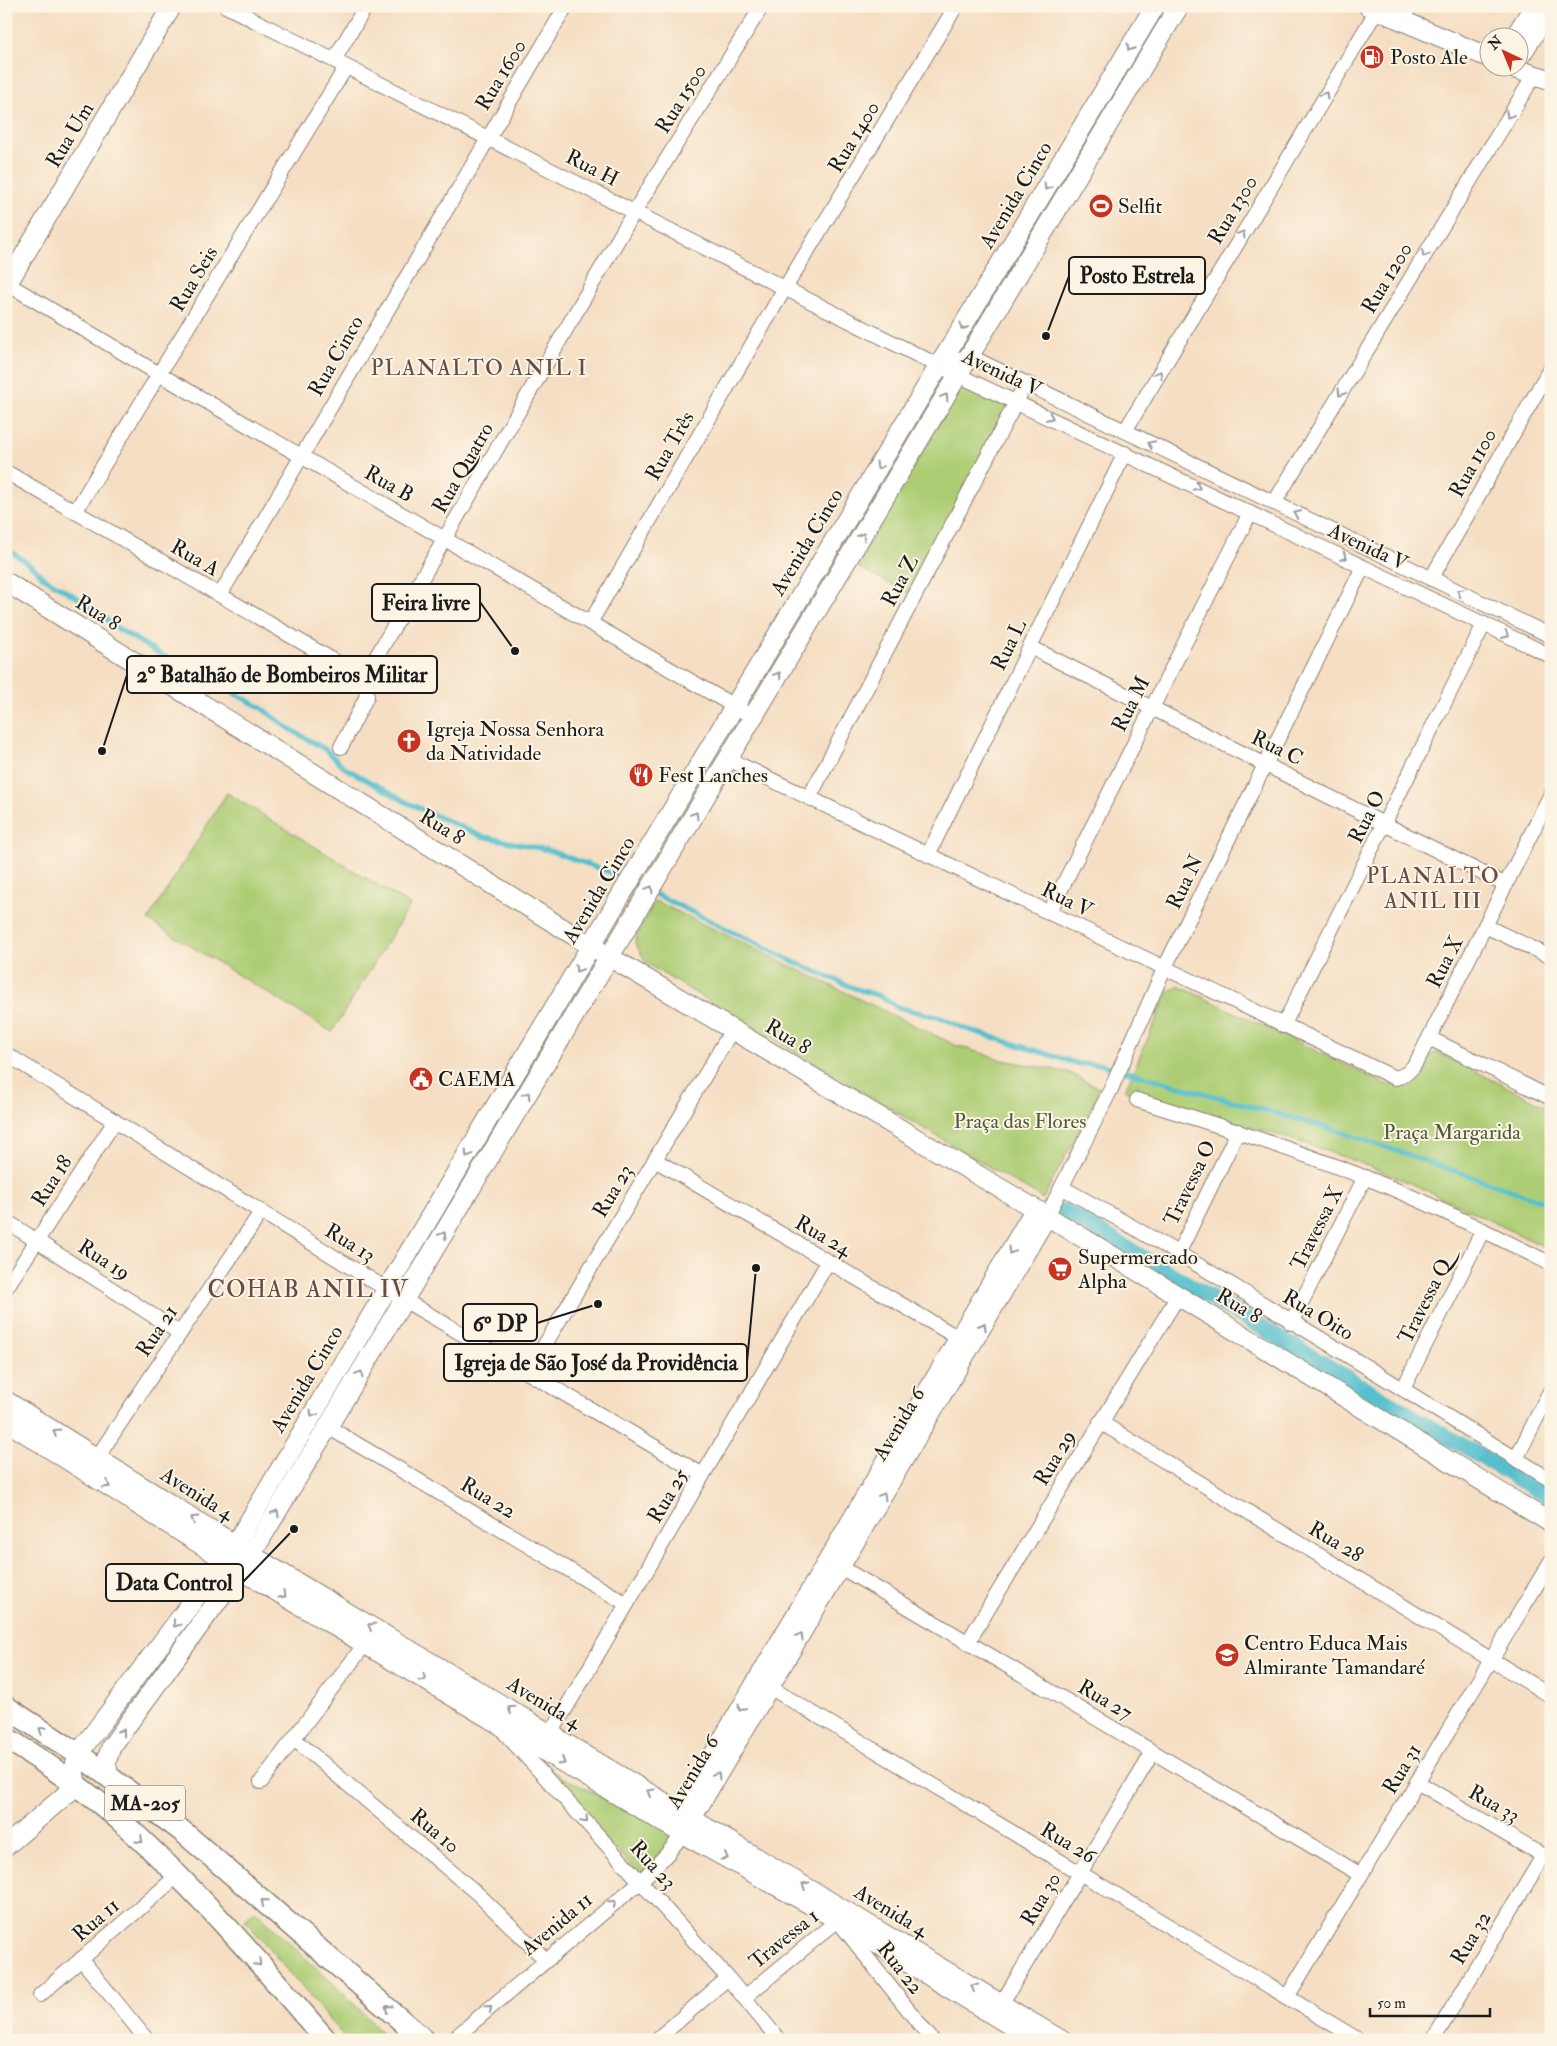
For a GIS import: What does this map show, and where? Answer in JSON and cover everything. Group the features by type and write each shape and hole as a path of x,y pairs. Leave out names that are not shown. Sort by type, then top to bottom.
{"main road":[{"name":"Rua Um","path":"7,284 172,6"},
{"name":"Avenida Cinco","path":"78,1754 230,1552 611,912 1156,6"},
{"name":"Avenida Cinco","path":"109,1776 106,1763 111,1747 246,1562 1178,6"},
{"path":"1520,28 1534,6"},
{"path":"1530,41 1551,8"},
{"path":"1392,10 1480,44"},
{"path":"1392,10 1480,53"},
{"path":"1530,69 1543,77"},
{"path":"1530,73 1543,77"},
{"name":"Rua 8","path":"6,582 591,946 1041,1213 1551,1523"},
{"path":"488,1120 506,1130"},
{"name":"Avenida 6","path":"683,1834 687,1814 1041,1213"},
{"name":"Avenida 4","path":"6,1400 92,1465 246,1562 546,1741 683,1834 842,1915"},
{"name":"Avenida 4","path":"6,1421 92,1465"},
{"name":"Avenida 4","path":"246,1562 365,1644 493,1720 546,1741 687,1814 842,1915 998,2010 1061,2040"},
{"path":"6,1707 78,1754 74,1769 76,1786"},
{"path":"6,1738 76,1786 122,1822 177,1876 326,2040"},
{"name":"MA-205","path":"78,1754 182,1831 424,2040"},
{"path":"6,1846 76,1786"},
{"name":"Avenida 4","path":"998,2010 1034,2040"}],"street":[{"name":"Rua H","path":"226,6 939,366"},
{"name":"Rua Seis","path":"75,512 159,374 340,64 366,6"},
{"name":"Rua 1600","path":"487,138 566,6"},
{"name":"Rua 1500","path":"634,212 762,6"},
{"name":"Rua 1400","path":"785,288 956,6"},
{"name":"Rua 1300","path":"1125,431 1392,10"},
{"name":"Rua 1200","path":"1274,503 1543,77"},
{"name":"Rua Cinco","path":"220,595 487,138"},
{"name":"Rua Quatro","path":"364,678 634,212"},
{"name":"Rua B","path":"7,284 159,374 753,717"},
{"name":"Rua Três","path":"590,623 785,288"},
{"name":"Avenida V","path":"939,366 969,356 1551,636"},
{"name":"Avenida V","path":"939,366 1551,656"},
{"name":"Rua 1100","path":"1431,578 1551,367"},
{"name":"Rua Z","path":"809,798 1026,383"},
{"name":"Rua L","path":"928,855 1125,453"},
{"name":"Rua A","path":"6,472 364,678"},
{"name":"Rua M","path":"1049,913 1250,513"},
{"name":"Rua N","path":"1041,1213 1063,1188 1111,1089 1164,969 1363,567"},
{"name":"Rua O","path":"1283,1026 1484,624"},
{"name":"Rua C","path":"1030,647 1506,884"},
{"path":"341,747 367,696 364,678"},
{"name":"Rua V","path":"728,759 1389,1077"},
{"name":"Rua X","path":"1389,1077 1402,1077 1411,1070 1486,926 1551,794"},
{"path":"1486,926 1551,957"},
{"name":"Rua 23","path":"528,1372 732,1030"},
{"path":"1429,1038 1551,1098"},
{"name":"Rua 13","path":"6,1054 404,1300 703,1475"},
{"path":"1138,1100 1238,1131 1365,1177 1483,1230 1551,1264"},
{"name":"Rua 18","path":"6,1288 115,1121"},
{"name":"Travessa O","path":"1179,1252 1238,1131"},
{"name":"Rua 24","path":"655,1160 966,1342"},
{"name":"Travessa X","path":"1291,1323 1365,1177"},
{"name":"Rua Oito","path":"1063,1188 1179,1252 1291,1323 1551,1480"},
{"name":"Rua 21","path":"92,1465 261,1212"},
{"name":"Rua 19","path":"6,1221 180,1333"},
{"name":"Travessa Q","path":"1403,1389 1483,1230"},
{"name":"Rua 25","path":"546,1741 828,1262"},
{"name":"Rua 29","path":"968,1642 1178,1296"},
{"path":"1516,1459 1551,1389"},
{"name":"Rua 28","path":"1100,1422 1551,1696"},
{"name":"Rua 22","path":"328,1427 627,1604"},
{"name":"Rua 31","path":"1287,1997 1551,1561"},
{"name":"Rua 27","path":"835,1564 1361,1875"},
{"path":"261,1782 365,1644"},
{"name":"Rua 26","path":"764,1684 1359,2040"},
{"name":"Rua 23","path":"493,1720 745,1997 779,2040"},
{"name":"Rua 10","path":"294,1739 479,1895 546,1960"},
{"name":"Rua 30","path":"998,2010 1153,1752"},
{"name":"Rua 33","path":"1417,1782 1547,1858"},
{"name":"Avenida 11","path":"452,2040 641,1881 683,1834"},
{"name":"Rua 32","path":"1433,2040 1547,1858"},
{"name":"Rua 11","path":"40,1995 177,1876"},
{"name":"Rua 22","path":"842,1915 932,2040"},
{"name":"Travessa 1","path":"745,1997 842,1915"},
{"path":"81,1959 147,2040"},
{"path":"656,2040 728,1978"}],"green space":[{"path":"965,379 1009,402 909,593 855,566"},
{"path":"227,793 410,905 332,1032 148,920"},
{"name":"Praça das Flores","path":"655,901 955,1045 1003,1060 1067,1072 1101,1089 1043,1199 655,969 646,962 635,943 637,935"},
{"name":"Praça Margarida","path":"1179,986 1388,1085 1408,1082 1414,1078 1425,1062 1437,1052 1551,1109 1551,1250 1438,1195 1368,1166 1278,1135 1125,1090 1169,991"},
{"path":"1062,1204 1551,1491 1551,1507 1059,1211"},
{"path":"522,1756 673,1834 659,1855 641,1875"},
{"path":"255,1911 341,1991 389,2040 347,2040 245,1920"}],"waterway":[{"path":"6,548 33,567 43,577 86,603 117,628 160,654 260,707 290,729 326,750 345,768 408,803 481,836 548,850 612,873 792,961 854,988 880,996 897,1007 942,1018 963,1028 1079,1064 1100,1064 1335,1130 1551,1204"},
{"path":"1064,1211 1551,1498"}],"place":[{"name":"Posto Ale","path":"1372,57"},
{"name":"Selfit","path":"1101,206"},
{"name":"Posto Estrela","path":"1046,336"},
{"name":"Feira livre","path":"515,651"},
{"name":"Igreja Nossa Senhora da Natividade","path":"409,741"},
{"name":"2° Batalhão de Bombeiros Militar","path":"102,751"},
{"name":"Fest Lanches","path":"641,775"},
{"name":"CAEMA","path":"421,1079"},
{"name":"Igreja de São José da Providência","path":"756,1268"},
{"name":"Supermercado Alpha","path":"1060,1269"},
{"name":"6º DP","path":"598,1304"},
{"name":"Data Control","path":"294,1529"},
{"name":"Centro Educa Mais Almirante Tamandaré","path":"1227,1655"}],"district":[{"name":"PLANALTO ANIL I","path":"479,368"},
{"name":"PLANALTO ANIL III","path":"1433,888"},
{"name":"COHAB ANIL IV","path":"308,1289"}]}
